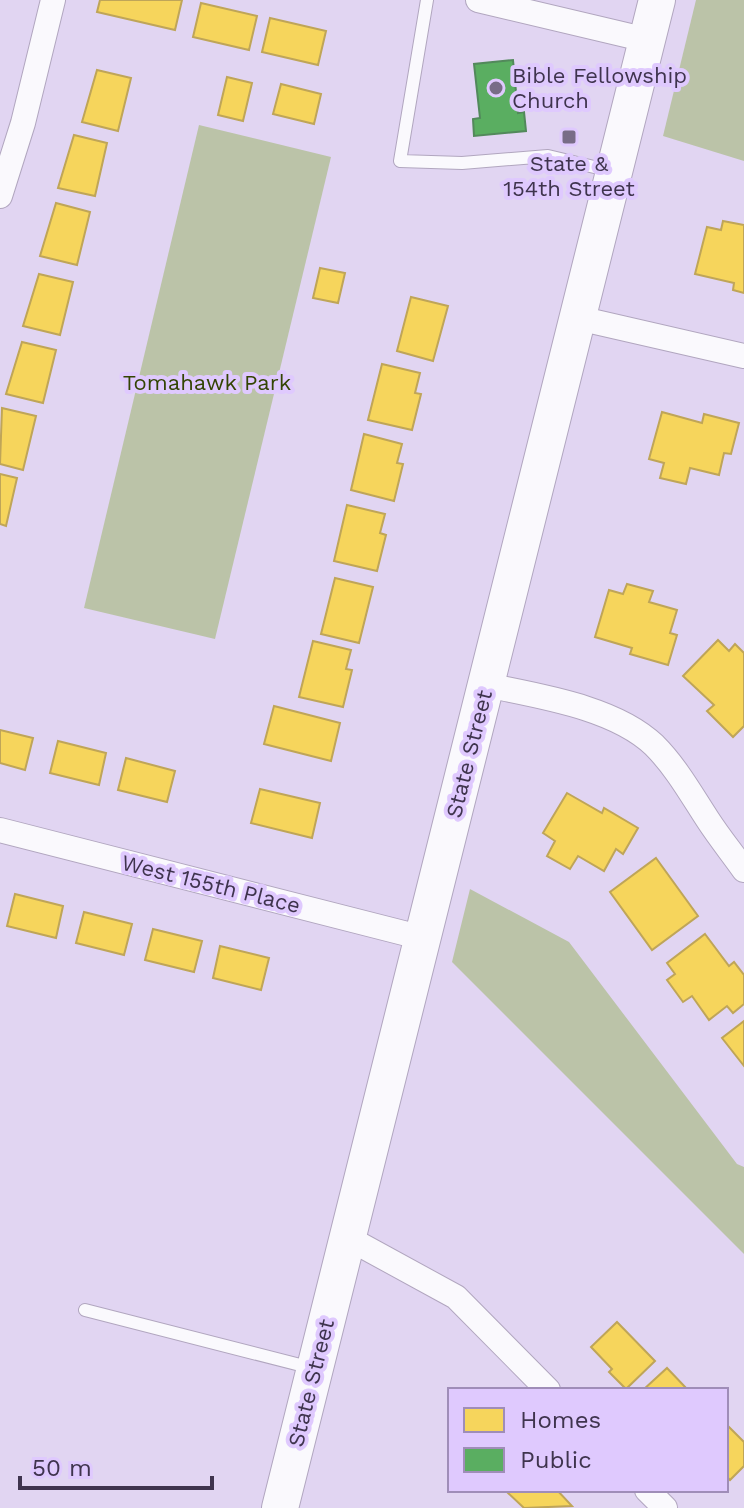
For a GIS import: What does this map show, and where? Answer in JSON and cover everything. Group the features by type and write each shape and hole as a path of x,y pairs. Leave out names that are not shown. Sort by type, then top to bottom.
{"main road":[{"name":"State Street","path":"280,1508 657,0"}],"street":[{"path":"0,196 23,123 53,0"},
{"path":"478,0 647,40"},
{"path":"578,318 744,356"},
{"path":"486,685 577,706 614,720 651,742 675,768 744,870"},
{"name":"West 155th Place","path":"0,830 423,938"},
{"path":"348,1238 456,1297 546,1388"},
{"path":"649,1492 665,1508"}],"lane":[{"path":"427,0 400,161 462,163 548,156 614,172"},
{"path":"85,1310 315,1369"}],"green space":[{"path":"696,0 744,0 744,161 663,136"},
{"name":"Tomahawk Park","path":"199,125 331,157 215,639 84,608"},
{"path":"470,889 569,942 737,1164 744,1167 744,1254 452,962"}],"building: Homes":[{"path":"100,0 182,0 175,30 97,12"},
{"path":"201,3 257,16 249,50 193,37"},
{"path":"270,18 326,31 318,65 262,52"},
{"path":"97,70 131,78 118,131 82,122"},
{"path":"227,77 252,83 243,121 218,115"},
{"path":"281,84 321,94 314,124 273,114"},
{"path":"74,135 107,143 95,196 58,188"},
{"path":"56,203 90,212 77,265 40,256"},
{"path":"723,221 744,225 744,293 733,290 734,283 695,274 707,227 721,230"},
{"path":"320,268 345,273 338,303 313,298"},
{"path":"39,274 73,282 60,335 23,326"},
{"path":"411,297 448,306 433,361 397,351"},
{"path":"22,342 56,350 43,403 6,394"},
{"path":"382,364 420,373 415,393 421,394 412,430 368,420"},
{"path":"2,408 36,416 23,470 0,464"},
{"path":"662,412 702,423 704,414 739,423 731,454 724,453 719,475 690,468 686,484 660,478 664,463 649,459"},
{"path":"364,434 402,444 397,463 403,464 394,501 351,490"},
{"path":"0,474 17,478 6,526 0,524"},
{"path":"347,505 385,514 380,533 386,535 377,571 334,561"},
{"path":"335,578 373,587 359,643 321,634"},
{"path":"627,584 653,591 649,602 677,610 670,633 677,635 668,665 630,654 632,648 595,637 609,590 623,594"},
{"path":"718,640 729,651 735,644 744,653 744,726 733,737 707,711 714,705 683,676"},
{"path":"313,641 351,650 346,669 352,670 343,707 299,697"},
{"path":"274,706 340,723 331,761 264,744"},
{"path":"0,730 33,738 25,770 0,763"},
{"path":"58,741 106,753 99,785 50,773"},
{"path":"126,758 175,771 167,802 118,790"},
{"path":"260,789 320,803 312,838 251,823"},
{"path":"567,793 602,813 604,808 638,828 623,854 616,849 604,871 578,856 570,869 547,856 555,841 543,833"},
{"path":"656,858 698,916 652,950 610,892"},
{"path":"15,894 63,906 56,938 7,926"},
{"path":"84,912 132,924 124,955 76,943"},
{"path":"153,929 202,941 194,972 145,960"},
{"path":"705,934 729,966 734,962 744,975 744,1004 733,1013 727,1006 709,1020 692,996 683,1002 667,980 675,974 667,963"},
{"path":"220,946 269,958 261,990 213,978"},
{"path":"744,1021 744,1066 722,1038"},
{"path":"617,1322 655,1361 625,1388 591,1347"},
{"path":"667,1368 686,1388 645,1388"},
{"path":"728,1426 744,1442 744,1466 730,1480"},
{"path":"559,1492 572,1506 524,1508 508,1493"}],"building: Public":[{"name":"Bible Fellowship Church","path":"513,60 518,113 524,112 526,131 474,136 473,119 480,118 474,64"}],"place":[{"name":"Bible Fellowship Church","path":"496,88"},
{"name":"State & 154th Street","path":"569,137"}]}
